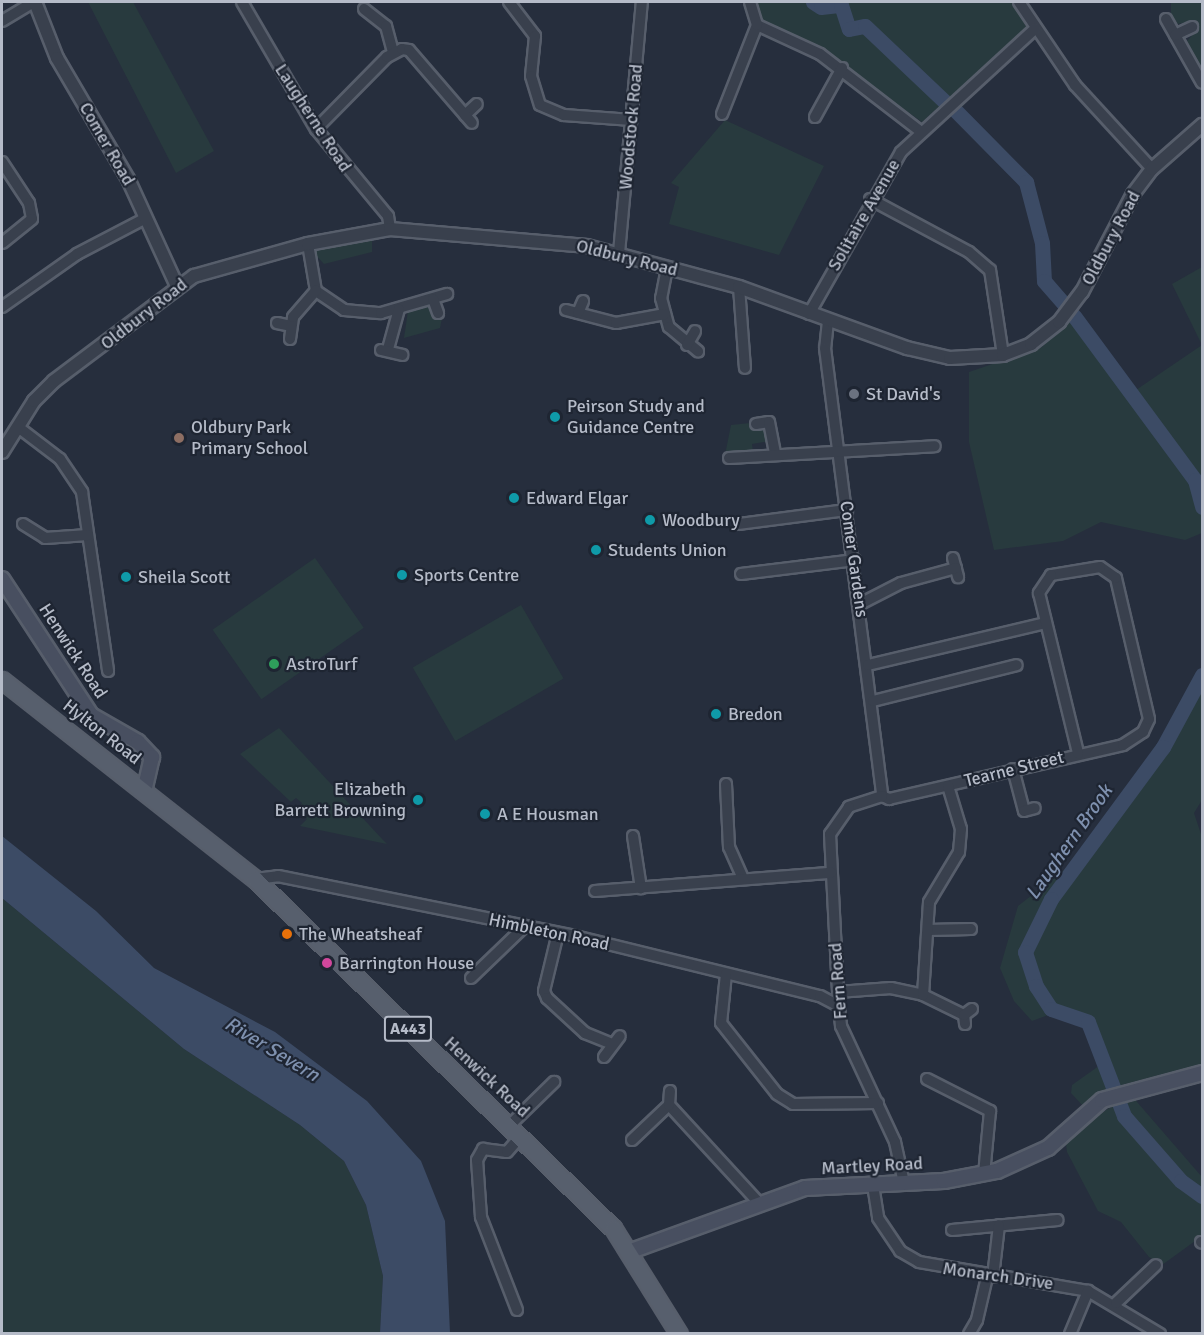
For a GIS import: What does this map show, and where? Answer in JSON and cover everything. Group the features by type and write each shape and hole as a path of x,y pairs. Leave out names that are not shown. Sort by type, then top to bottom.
{"main road":[{"name":"Henwick Road","path":"2,579 91,715 138,742 152,757 145,788"},
{"name":"Hylton Road","path":"2,680 179,814"},
{"name":"Henwick Road","path":"179,814 255,879 516,1131 631,1251"},
{"name":"Martley Road","path":"631,1251 805,1188 904,1183 984,1174 1048,1148 1102,1100 1203,1073"},
{"name":"A443","path":"631,1251 679,1334"}],"street":[{"path":"2,21 35,2"},
{"name":"Comer Road","path":"35,2 57,58 146,218 177,286"},
{"name":"Laugherne Road","path":"242,2 316,129 388,216 390,229"},
{"path":"509,2 535,36 531,76 540,105 564,115 632,120"},
{"name":"Woodstock Road","path":"619,253 642,2"},
{"path":"722,113 757,25 750,2"},
{"path":"1018,2 1086,98 1152,169"},
{"path":"364,9 386,26 393,52"},
{"path":"1166,19 1203,83"},
{"path":"757,25 842,68 920,131"},
{"path":"1175,34 1192,27"},
{"name":"Solitaire Avenue","path":"809,314 870,199 920,131 1036,28"},
{"path":"316,129 393,52 409,50 469,119 477,104"},
{"path":"815,117 842,68"},
{"name":"Oldbury Road","path":"2,452 18,427 54,381 177,286 194,276 308,244 390,229 619,253 739,287 828,321 950,358 1003,355 1031,344 1059,322 1082,292 1120,213 1152,169 1203,125"},
{"path":"2,162 31,210 32,219 2,243"},
{"path":"870,199 969,252 990,270 1003,355"},
{"path":"2,310 68,259 146,218"},
{"path":"308,244 316,291"},
{"path":"667,268 665,314 687,345 698,351"},
{"path":"739,287 745,368"},
{"path":"316,291 359,314 399,309 447,294"},
{"path":"290,339 291,326 303,300 316,291"},
{"path":"433,299 438,313"},
{"path":"578,314 583,301"},
{"path":"399,309 385,350 402,355"},
{"path":"566,310 616,323 665,314"},
{"name":"Comer Gardens","path":"828,321 825,348 873,701 882,796"},
{"path":"277,323 291,326"},
{"path":"687,345 695,332"},
{"path":"756,424 769,422 775,452"},
{"path":"18,427 73,474 82,492 108,671"},
{"path":"729,458 775,452 934,447"},
{"path":"739,524 847,510"},
{"path":"23,524 34,534 53,540 88,535"},
{"path":"27,543 34,534"},
{"path":"741,574 754,576 855,560"},
{"path":"860,604 901,583 956,568"},
{"name":"Tearne Street","path":"882,796 948,786 1078,753 1124,745 1143,732 1149,719 1110,569 1062,572 1041,583 1046,623"},
{"path":"868,665 1046,623 1078,753"},
{"path":"873,701 1017,665"},
{"path":"1013,769 1024,811 1035,808"},
{"path":"726,784 729,847 743,879"},
{"path":"923,995 933,891 959,852 961,829 948,786"},
{"name":"Fern Road","path":"882,796 849,807 835,821 831,873 838,1006 846,1039 895,1142 904,1183"},
{"path":"633,836 641,888"},
{"path":"595,891 831,873"},
{"name":"Himbleton Road","path":"255,879 278,876 558,933 820,996 838,1006"},
{"path":"471,978 525,926"},
{"path":"928,930 973,929"},
{"path":"558,933 544,991 547,998 576,1026 616,1040 604,1057"},
{"path":"726,974 721,1023 777,1094 793,1104 878,1103"},
{"path":"838,992 891,988 923,995 967,1016"},
{"path":"517,1310 481,1217 477,1160 483,1149 507,1152 516,1131 554,1082"},
{"path":"933,1086 990,1111 984,1174"},
{"path":"632,1141 669,1105 670,1091"},
{"path":"669,1105 759,1203"},
{"name":"Monarch Drive","path":"873,1185 878,1218 900,1251 937,1268 1088,1291 1116,1303 1160,1334"},
{"path":"952,1230 1058,1220"},
{"path":"969,1334 977,1320 990,1277 999,1226"},
{"path":"1116,1303 1156,1265"},
{"path":"1070,1334 1088,1291"}],"shaded area":[{"path":"88,2 133,2 214,151 176,173"},
{"path":"752,2 1013,2 1027,28 922,122 822,51 761,24"},
{"path":"1171,2 1202,2 1202,75 1187,41 1197,30 1192,21 1178,24 1171,15"},
{"path":"725,120 824,166 779,255 669,224 679,187 671,183"},
{"path":"372,238 372,252 324,264 313,252 321,245"},
{"path":"1202,267 1202,345 1172,284"},
{"path":"427,305 442,318 440,328 404,338 408,311"},
{"path":"1074,316 1133,392 1202,345 1202,533 1185,540 1101,522 1063,541 994,550 969,442 969,372 1042,347"},
{"path":"750,423 751,428 764,426 770,441 752,444 753,452 725,455 731,425"},
{"name":"AstroTurf","path":"315,558 364,628 261,699 213,630"},
{"path":"521,605 564,679 455,741 413,668"},
{"path":"1202,675 1202,800 1194,813 1202,837 1202,1064 1114,1087 1083,1106 1071,1093 1072,1085 1103,1063 1088,1022 1059,1011 1032,1021 1014,1001 1000,968 1018,906 1082,856 1163,747"},
{"path":"279,728 387,844 300,826 307,819 298,810 302,803 296,798 291,802 240,754"},
{"path":"2,898 184,1049 300,1125 344,1161 366,1205 383,1276 380,1333 2,1333"},
{"path":"1131,1095 1202,1177 1202,1236 1162,1265 1149,1257 1121,1222 1098,1211 1067,1152 1066,1143 1083,1124"}],"water":[{"name":"River Severn","path":"2,836 96,911 154,968 275,1032 367,1101 421,1161 445,1221 450,1333 380,1333 383,1276 366,1205 344,1161 300,1125 184,1049 2,898"}],"waterway":[{"name":"Laughern Brook","path":"813,2 821,7 841,5 849,29 865,26 944,101"},
{"name":"Laughern Brook","path":"954,109 1026,182 1042,243 1044,281 1066,306"},
{"name":"Laughern Brook","path":"1074,316 1195,480 1202,507"},
{"path":"1195,480 1202,475"},
{"name":"Laughern Brook","path":"1202,675 1163,747 1051,899 1025,952 1036,986 1051,1009 1088,1022 1124,1116 1181,1181 1202,1196"}],"place":[{"name":"St David's","path":"854,394"},
{"name":"Peirson Study and Guidance Centre","path":"555,417"},
{"name":"Oldbury Park Primary School","path":"179,438"},
{"name":"Edward Elgar","path":"514,498"},
{"name":"Woodbury","path":"650,520"},
{"name":"Students Union","path":"596,550"},
{"name":"Sports Centre","path":"402,575"},
{"name":"Sheila Scott","path":"126,577"},
{"name":"AstroTurf","path":"274,664"},
{"name":"Bredon","path":"716,714"},
{"name":"Elizabeth Barrett Browning","path":"418,800"},
{"name":"A E Housman","path":"485,814"},
{"name":"The Wheatsheaf","path":"287,934"},
{"name":"Barrington House","path":"327,963"}]}
